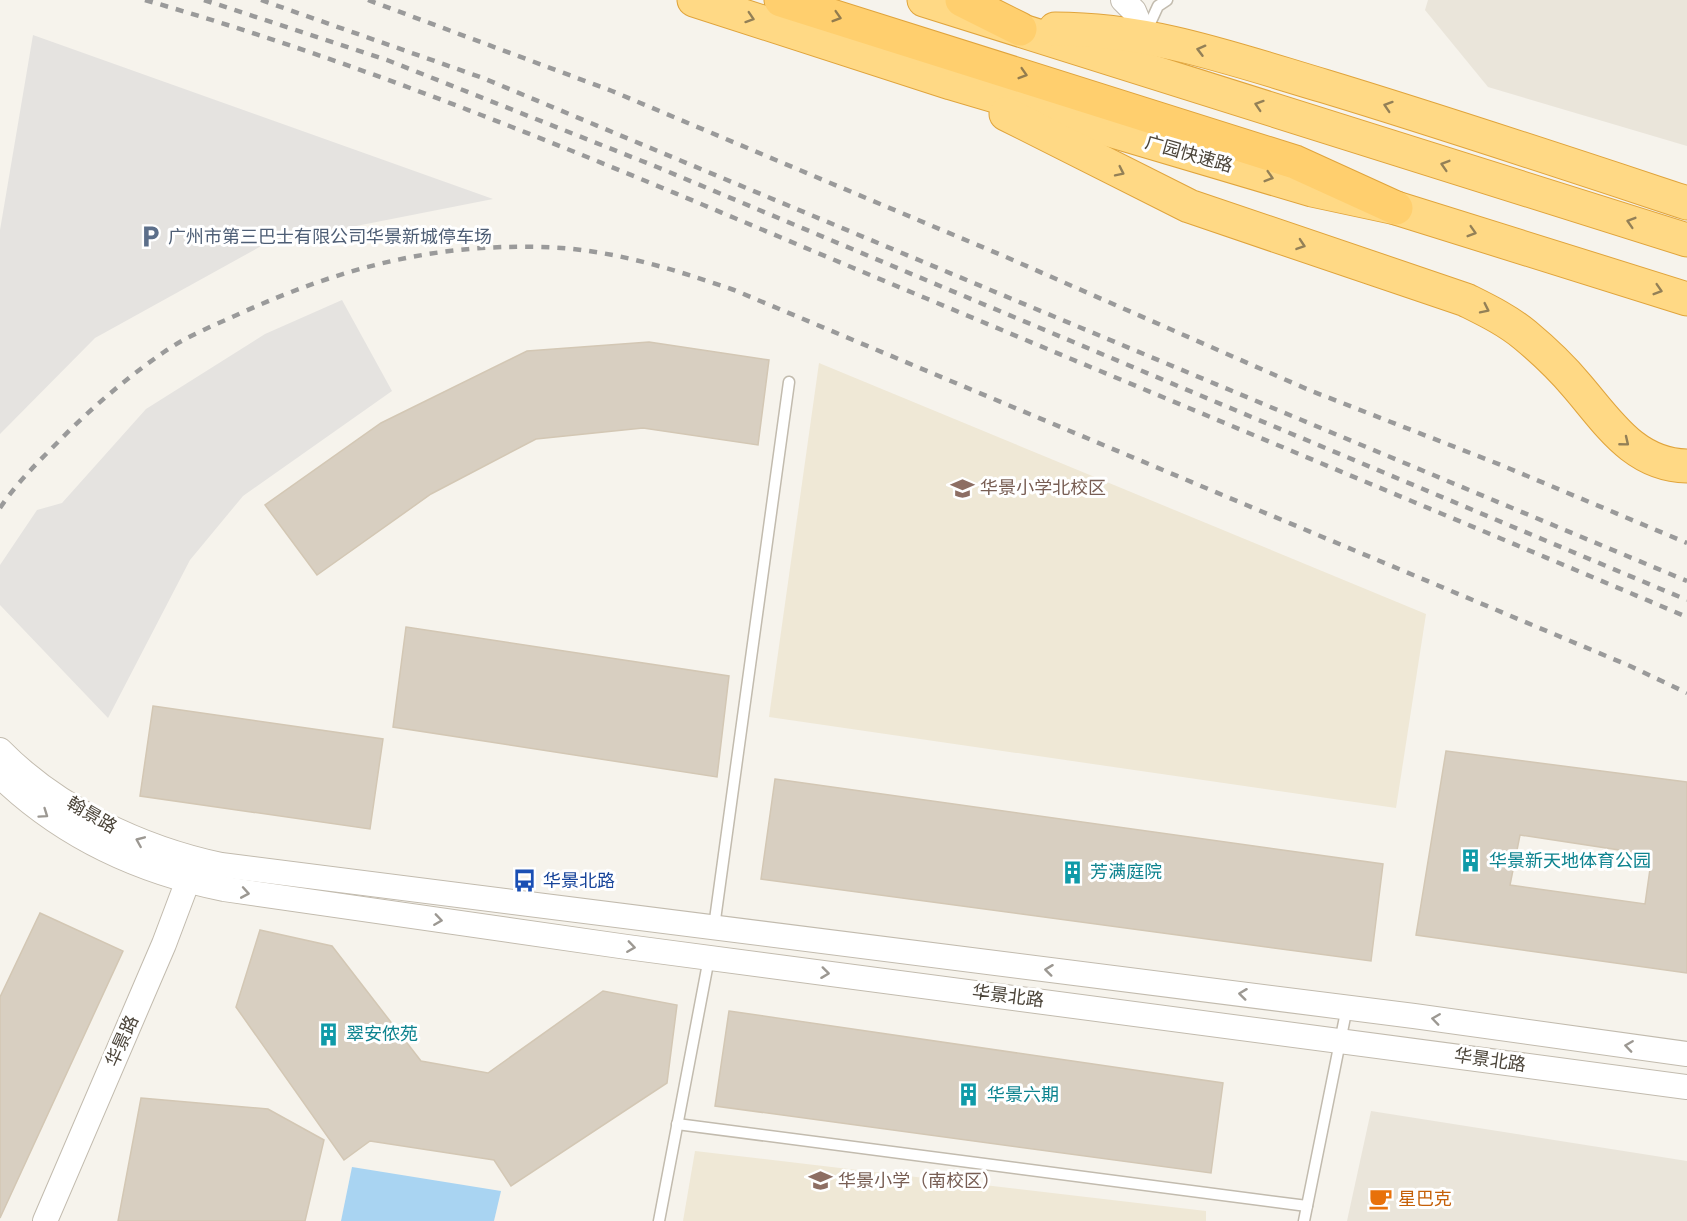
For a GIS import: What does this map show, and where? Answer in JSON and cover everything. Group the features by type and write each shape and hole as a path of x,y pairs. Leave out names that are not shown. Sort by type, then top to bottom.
{"highway":[{"name":"广园快速路","path":"694,0 951,84 1312,190 1396,208 1687,299"},
{"path":"781,0 1295,162 1396,208"},
{"path":"924,0 1384,147 1687,240"},
{"path":"962,0 1020,29 1099,30 1144,35 1297,78 1687,203"},
{"path":"951,84 1068,146 1189,206 1466,300 1499,316 1524,334 1576,384 1620,438 1639,453 1659,462 1687,466"}],"street":[{"path":"1123,0 1134,11 1144,35"},
{"name":"翰景路","path":"0,750 17,767 56,795 192,871"},
{"name":"翰景路","path":"0,777 30,804 94,846 123,860 192,871"},
{"name":"华景北路","path":"192,871 290,875 1347,1007 1687,1054"},
{"name":"华景北路","path":"192,871 277,898 709,958 1687,1087"},
{"name":"华景路","path":"45,1221 156,964 192,871"}],"lane":[{"path":"1144,35 1158,6 1167,0"},
{"path":"714,927 789,382"},
{"path":"659,1221 709,958"},
{"path":"1304,1221 1347,1007"},
{"path":"677,1124 1307,1206"}],"shaded area":[{"path":"1428,0 1687,0 1687,146 1488,87 1425,10"},
{"name":"广州市第三巴士有限公司华景新城停车场","path":"33,35 493,199 265,244 95,338 0,434 0,230"},
{"path":"342,300 392,391 243,496 190,560 108,718 0,605 0,565 37,510 62,503 146,409 265,334"},
{"name":"华景小学北校区","path":"819,363 1426,614 1396,808 769,717"},
{"path":"1371,1111 1687,1161 1687,1221 1347,1221"},
{"name":"华景小学（南校区）","path":"695,1151 1206,1211 1206,1221 683,1221"}],"water":[{"path":"352,1167 501,1191 494,1221 341,1221"}],"building":[{"path":"649,342 769,360 758,445 643,428 536,439 431,494 317,575 265,505 381,423 527,351"},
{"path":"406,627 729,676 717,777 393,727"},
{"path":"153,706 383,739 370,829 140,796"},
{"path":"1446,751 1687,782 1687,973 1416,935","holes":["1520,835 1652,855 1645,904 1510,885"]},
{"name":"芳满庭院","path":"775,779 1383,864 1371,961 761,879"},
{"path":"40,913 123,951 0,1218 0,997"},
{"name":"翠安侬苑","path":"260,930 332,946 421,1061 488,1073 603,991 677,1005 667,1083 511,1186 494,1160 370,1141 344,1160 236,1007"},
{"name":"华景六期","path":"729,1011 1223,1083 1211,1173 715,1106"},
{"path":"141,1098 268,1109 324,1140 305,1221 118,1221"}],"railway":[{"path":"145,0 237,28 418,91 597,161 1687,617"},
{"path":"204,0 387,60 657,167 1687,600"},
{"path":"261,0 483,78 1687,581"},
{"path":"368,0 612,91 1006,257 1309,390 1501,465 1687,543"},
{"path":"0,508 34,466 108,395 164,352 211,326 277,297 386,262 460,250 499,247 564,248 614,255 686,274 734,290 1630,666 1687,693"}],"place":[{"name":"广州市第三巴士有限公司华景新城停车场","path":"150,237"},
{"name":"华景小学北校区","path":"962,488"},
{"name":"华景新天地体育公园","path":"1471,861"},
{"name":"芳满庭院","path":"1072,872"},
{"name":"华景北路","path":"525,881"},
{"name":"翠安侬苑","path":"328,1034"},
{"name":"华景六期","path":"969,1095"},
{"name":"华景小学（南校区）","path":"820,1181"},
{"name":"星巴克","path":"1380,1199"}]}
